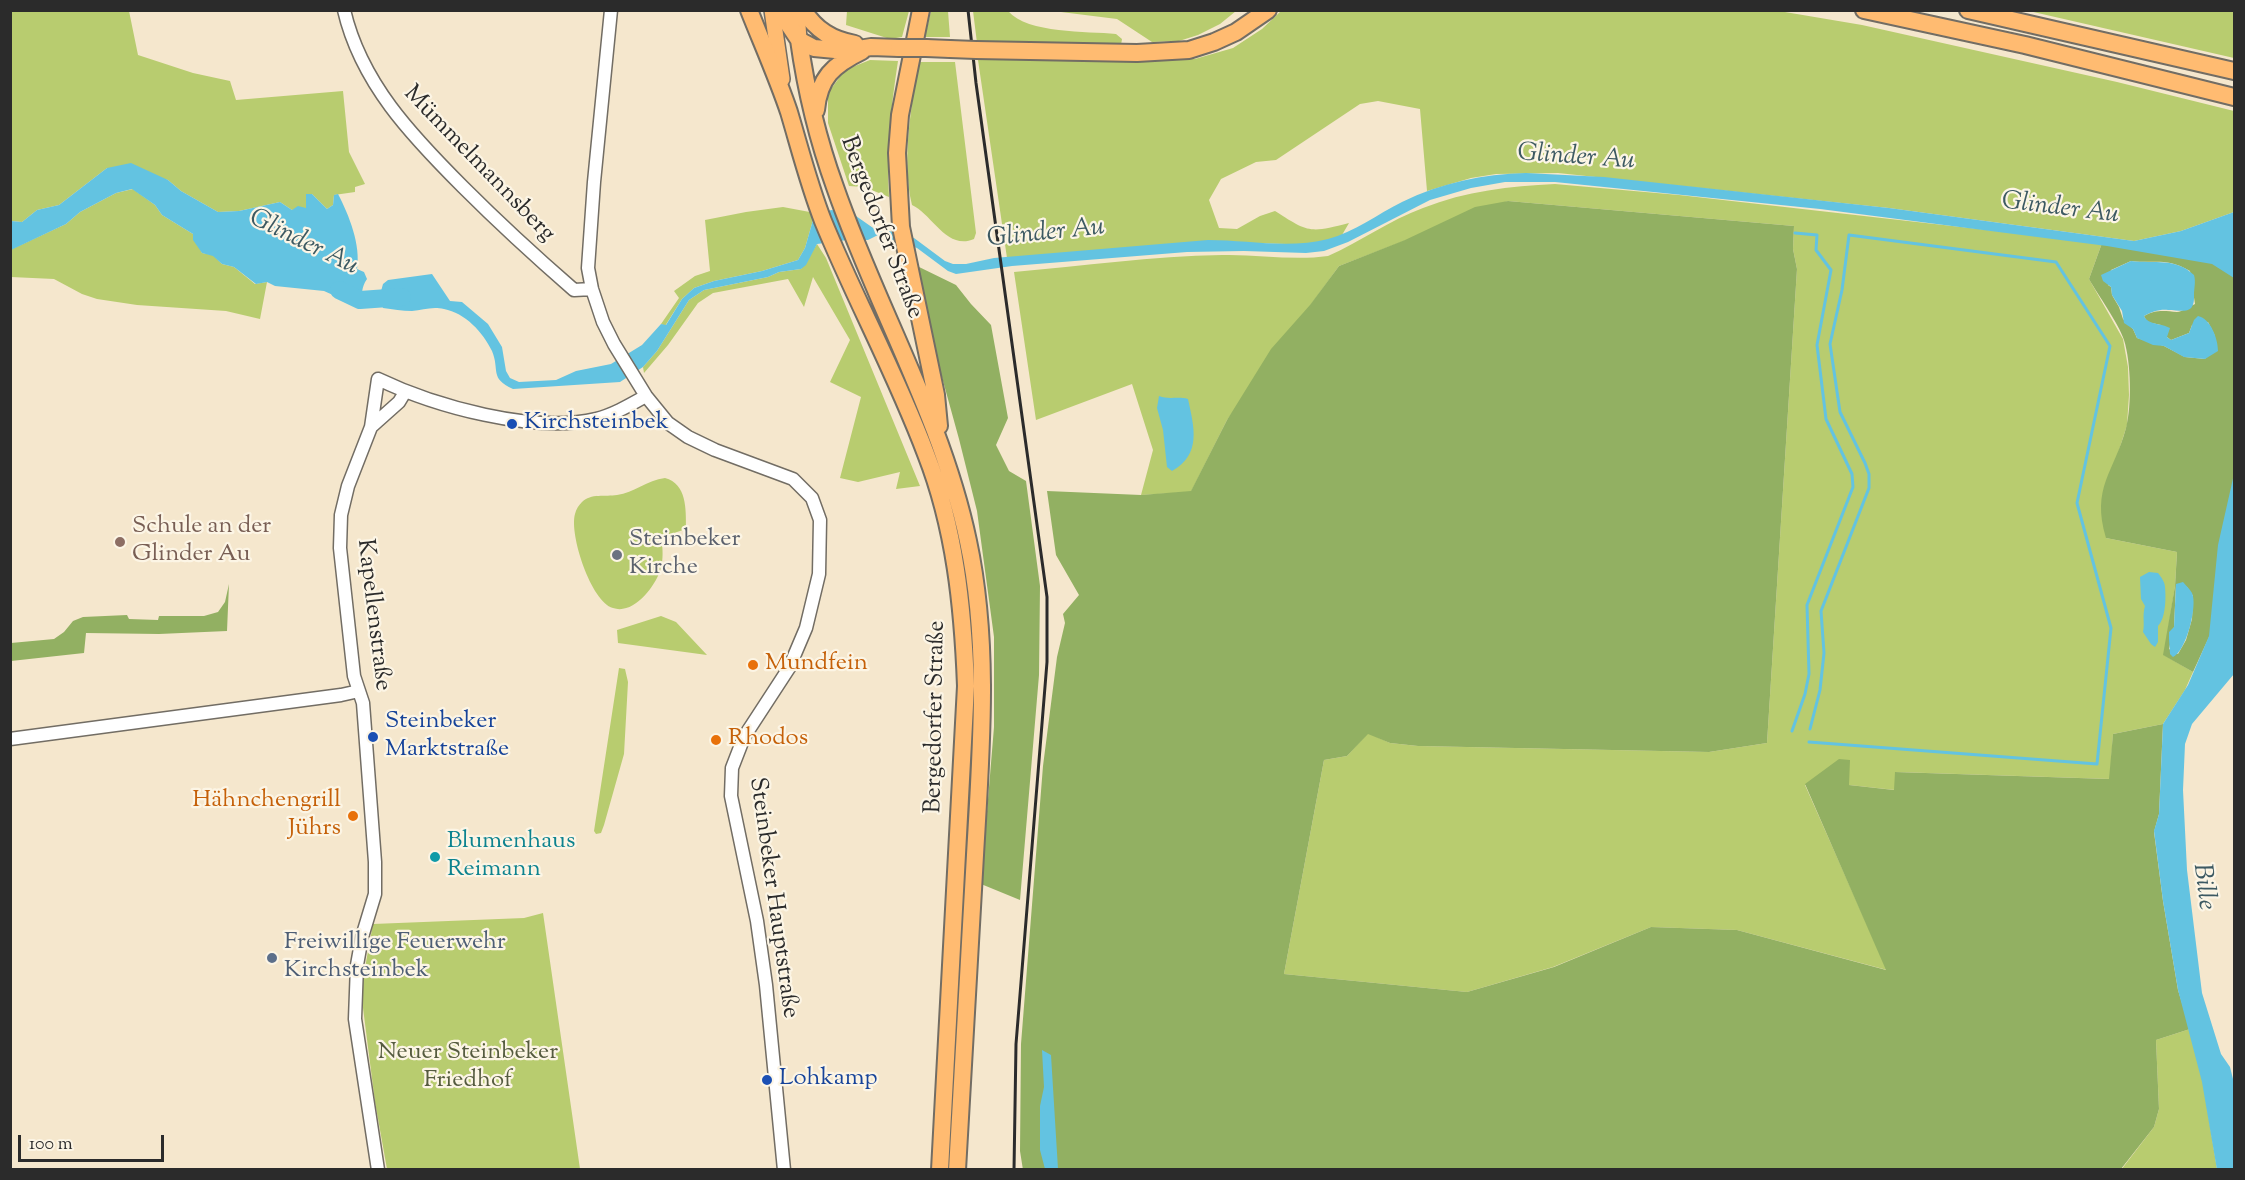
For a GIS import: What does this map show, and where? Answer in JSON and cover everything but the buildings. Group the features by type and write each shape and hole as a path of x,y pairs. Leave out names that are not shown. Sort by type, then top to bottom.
{"highway":[{"path":"749,10 788,110"},
{"path":"779,10 800,40 814,48 846,51 871,47"},
{"path":"803,10 816,27 826,34 847,43 871,47 1137,53 1189,50 1214,42 1236,32 1268,10"},
{"path":"921,10 900,115 897,153 906,256 936,395 940,445"},
{"path":"1236,32 1250,10"},
{"path":"1864,10 2025,45 2235,97"},
{"path":"1968,10 2235,71"},
{"name":"Bergedorfer Straße","path":"800,40 815,122 835,188 940,445 969,543 981,648 982,746 957,1170"},
{"path":"815,122 818,93 824,79 847,60 871,47"},
{"name":"Bergedorfer Straße","path":"788,110 810,187 927,455 943,508 954,557 963,617 966,686 940,1170"}],"main road":[{"name":"Bergedorfer Straße","path":"772,10 788,110"},
{"name":"Bergedorfer Straße","path":"797,10 800,40"}],"street":[{"name":"Mümmelmannsberg","path":"344,10 350,34 375,85 396,116 484,208 574,290 592,289"},
{"name":"Steinbeker Hauptstraße","path":"612,10 594,182 588,268 603,322 633,376 668,423 688,437 715,450 793,479 812,498 820,520 819,574 814,603 806,628 789,668 744,737 732,768 731,796 757,921 766,985 784,1170"},
{"name":"Kapellenstraße","path":"371,427 399,402 405,392 378,379 371,427 348,486 341,515 340,548 354,676 363,703 375,861 375,894 362,937 357,965 355,1019 378,1170"},
{"path":"405,392 475,412 542,424 598,419 646,396"},
{"path":"10,739 330,697 358,691"}],"green space":[{"path":"847,10 909,11 902,37 890,39 846,25"},
{"path":"10,11 129,11 138,55 193,73 230,81 236,100 343,91 349,152 365,184 355,187 355,192 334,195 333,205 327,209 312,194 306,194 306,208 292,210 280,202 239,211 218,212 181,191 168,180 107,168 59,205 37,210 22,222 11,221"},
{"path":"931,11 948,11 950,37 925,37"},
{"path":"973,11 1008,11 1029,24 1043,28 1116,34 1122,39 1121,45 977,43"},
{"path":"1053,11 1236,11 1220,24 1198,35 1179,41 1152,42 1117,19"},
{"path":"1281,11 1779,11 1862,25 2117,82 2234,111 2234,212 2181,231 2134,241 1889,208 1558,173 1496,174 1471,178 1427,191 1420,109 1378,101 1360,104 1276,160 1256,162 1221,179 1209,200 1219,228 1237,229 1260,216 1275,211 1295,224 1310,229 1349,223 1342,235 1318,245 1254,243 1007,258 978,60 1195,59 1233,48 1262,29"},
{"path":"2029,11 2234,11 2234,58"},
{"path":"870,60 898,61 890,129 889,197 864,187 849,186 828,123 828,93 845,70"},
{"path":"918,62 955,62 976,233 974,239 964,241 948,236 912,205 907,151"},
{"path":"1555,184 1679,195 2102,243 2089,279 2123,339 2128,367 2129,395 2127,425 2119,450 2106,538 2177,552 2175,586 2164,655 2193,672 2185,690 2163,724 2113,734 2110,779 1896,772 1895,790 1849,785 1805,785 1887,970 1737,930 1651,927 1553,967 1467,992 1284,974 1324,760 1347,756 1368,733 1390,743 1418,746 1709,752 1767,743 1797,269 1793,249 1794,226 1508,201 1339,266 1227,420 1191,492 1141,495 1153,450 1132,384 1036,420 1014,272 1196,256 1302,258 1328,256 1411,213 1439,202 1488,190"},
{"path":"133,189 155,205 162,215 193,234 202,253 213,255 222,264 234,267 255,284 267,282 260,319 226,311 137,305 97,299 54,279 11,277 10,250 66,224 80,212 116,193"},
{"path":"1508,201 1794,226 1793,249 1797,269 1767,743 1709,752 1418,746 1390,743 1368,734 1347,756 1324,760 1284,974 1467,992 1554,967 1651,927 1737,930 1886,970 1805,784 1839,759 1850,760 1849,785 1894,790 1895,772 2109,779 2113,734 2163,724 2159,814 2154,832 2178,990 2190,1029 2156,1040 2159,1109 2154,1127 2121,1169 1023,1170 1020,1151 1021,1044 1043,766 1057,657 1065,623 1063,614 1079,595 1056,555 1047,491 1141,495 1191,491 1227,420 1271,349 1310,305 1339,266 1405,240 1475,207"},
{"path":"783,207 815,213 805,248 798,260 694,288 682,299 665,326 661,324 679,298 674,291 695,276 710,271 705,220"},
{"path":"2102,243 2157,243 2234,268 2234,510 2210,635 2193,672 2163,655 2175,586 2177,552 2106,538 2101,506 2106,481 2126,428 2130,396 2129,371 2121,333 2089,279","holes":["2131,261 2167,262 2190,271 2195,304 2179,312 2157,311 2144,316 2147,322 2161,325 2171,340 2189,333 2192,325 2208,322 2215,336 2205,359 2185,357 2164,346 2137,338 2133,329 2123,319 2112,295 2111,287 2108,285 2111,270","2176,584 2187,587 2193,596 2192,619 2186,640 2178,654 2169,649 2174,627"]},
{"path":"817,244 826,258 920,486 896,489 900,472 858,482 840,478 861,397 830,382 850,340 813,277 804,307 788,279 713,293 698,303 668,345 644,373 643,367 657,351 689,300 704,290 801,269"},
{"path":"915,265 956,285 991,325 1008,418 996,445 1009,471 1026,481 1040,586 1039,675 1020,900 981,884 994,727 994,637 977,511 932,341"},
{"path":"665,478 678,486 684,498 686,529 665,536 666,544 662,544 661,568 653,585 642,599 628,608 613,608 597,594 584,566 575,536 576,510 590,497 623,494 652,481"},
{"path":"229,584 227,631 159,634 86,633 84,653 11,661 11,643 54,639 73,621 83,617 127,615 129,619 158,620 159,616 204,616 218,612 225,602"},
{"path":"661,616 676,622 707,655 618,643 617,630"},
{"path":"619,668 625,669 628,682 624,754 604,825 601,833 596,834 594,831"},
{"name":"Neuer Steinbeker Friedhof","path":"543,913 580,1169 387,1169 375,1102 363,1008 362,984 373,924 524,918"},
{"path":"2190,1029 2203,1082 2217,1169 2121,1170 2154,1127 2159,1109 2156,1040"}],"water":[{"path":"131,163 168,180 181,191 218,212 239,211 280,202 292,210 298,206 306,208 306,194 312,194 327,209 333,205 334,195 338,194 356,240 357,269 364,272 367,279 358,304 324,291 275,286 267,282 256,284 234,267 222,264 213,256 202,253 193,240 193,234 162,215 155,205 132,189 116,193 80,212 66,224 11,250 11,221 22,222 37,210 59,205 107,168"},
{"path":"1526,173 1604,177 1889,208 2134,241 2181,231 2234,212 2234,278 2212,264 2107,246 1820,209 1555,182 1505,182 1471,188 1430,200 1348,242 1324,251 1306,253 1187,252 1012,266 956,274 948,271 917,248 878,235 868,240 817,244 806,265 801,269 704,290 689,300 657,351 643,367 620,382 513,389 498,377 492,351 478,330 466,319 444,309 401,310 383,308 378,302 383,284 388,280 432,274 450,301 462,302 488,324 502,347 506,371 510,378 519,382 556,380 576,371 611,364 642,345 661,324 666,325 682,299 694,288 798,260 805,248 815,213 832,210 856,216 876,230 914,238 945,261 953,264 966,264 994,258 1208,240 1284,244 1314,242 1347,232 1402,202 1447,185 1494,175"},
{"path":"2131,261 2172,263 2187,269 2194,275 2194,302 2190,309 2159,310 2144,316 2152,322 2170,328 2167,337 2171,340 2189,333 2198,316 2203,318 2213,330 2218,351 2205,359 2184,357 2164,346 2153,345 2137,338 2133,329 2124,323 2122,311 2112,295 2111,287 2103,281 2101,275"},
{"path":"1159,396 1188,399 1192,420 1194,439 1192,448 1182,464 1172,471 1167,467 1163,430 1157,408"},
{"path":"2234,474 2234,674 2192,724 2185,744 2183,790 2187,870 2202,993 2221,1054 2230,1067 2234,1083 2234,1169 2217,1170 2202,1082 2178,990 2154,831 2159,814 2163,724 2188,685 2209,636 2218,545"},
{"path":"2149,572 2158,573 2165,587 2164,613 2158,626 2158,642 2155,647 2143,632 2145,606 2141,599 2140,577"},
{"path":"2183,582 2192,593 2192,617 2182,647 2173,657 2170,654 2169,632 2174,627 2176,584"},
{"path":"1042,1050 1051,1055 1058,1169 1045,1169 1040,1150 1040,1106 1044,1087"}],"waterway":[{"path":"1792,731 1805,694 1809,674 1807,605 1853,487 1852,474 1826,419 1817,345 1831,270 1816,250 1817,235 1795,233"},
{"path":"1809,742 2097,764 2111,628 2077,503 2110,346 2056,262 1849,235 1842,290 1830,344 1840,412 1865,463 1869,474 1869,488 1821,611 1824,653 1820,690 1810,729"},
{"name":"Glinder Au","path":"339,290 360,300 402,297"}],"railway":[{"path":"968,10 976,83 1047,597 1047,662 1016,1044 1014,1170"}],"place":[{"name":"Kirchsteinbek","path":"512,424"},
{"name":"Schule an der Glinder Au","path":"120,542"},
{"name":"Steinbeker Kirche","path":"617,555"},
{"name":"Mundfein","path":"753,665"},
{"name":"Steinbeker Marktstraße","path":"373,737"},
{"name":"Rhodos","path":"716,740"},
{"name":"Hähnchengrill Jührs","path":"353,816"},
{"name":"Blumenhaus Reimann","path":"435,857"},
{"name":"Freiwillige Feuerwehr Kirchsteinbek","path":"272,958"},
{"name":"Lohkamp","path":"767,1080"}],"water label":[{"name":"Bille","path":"2202,887"}]}
